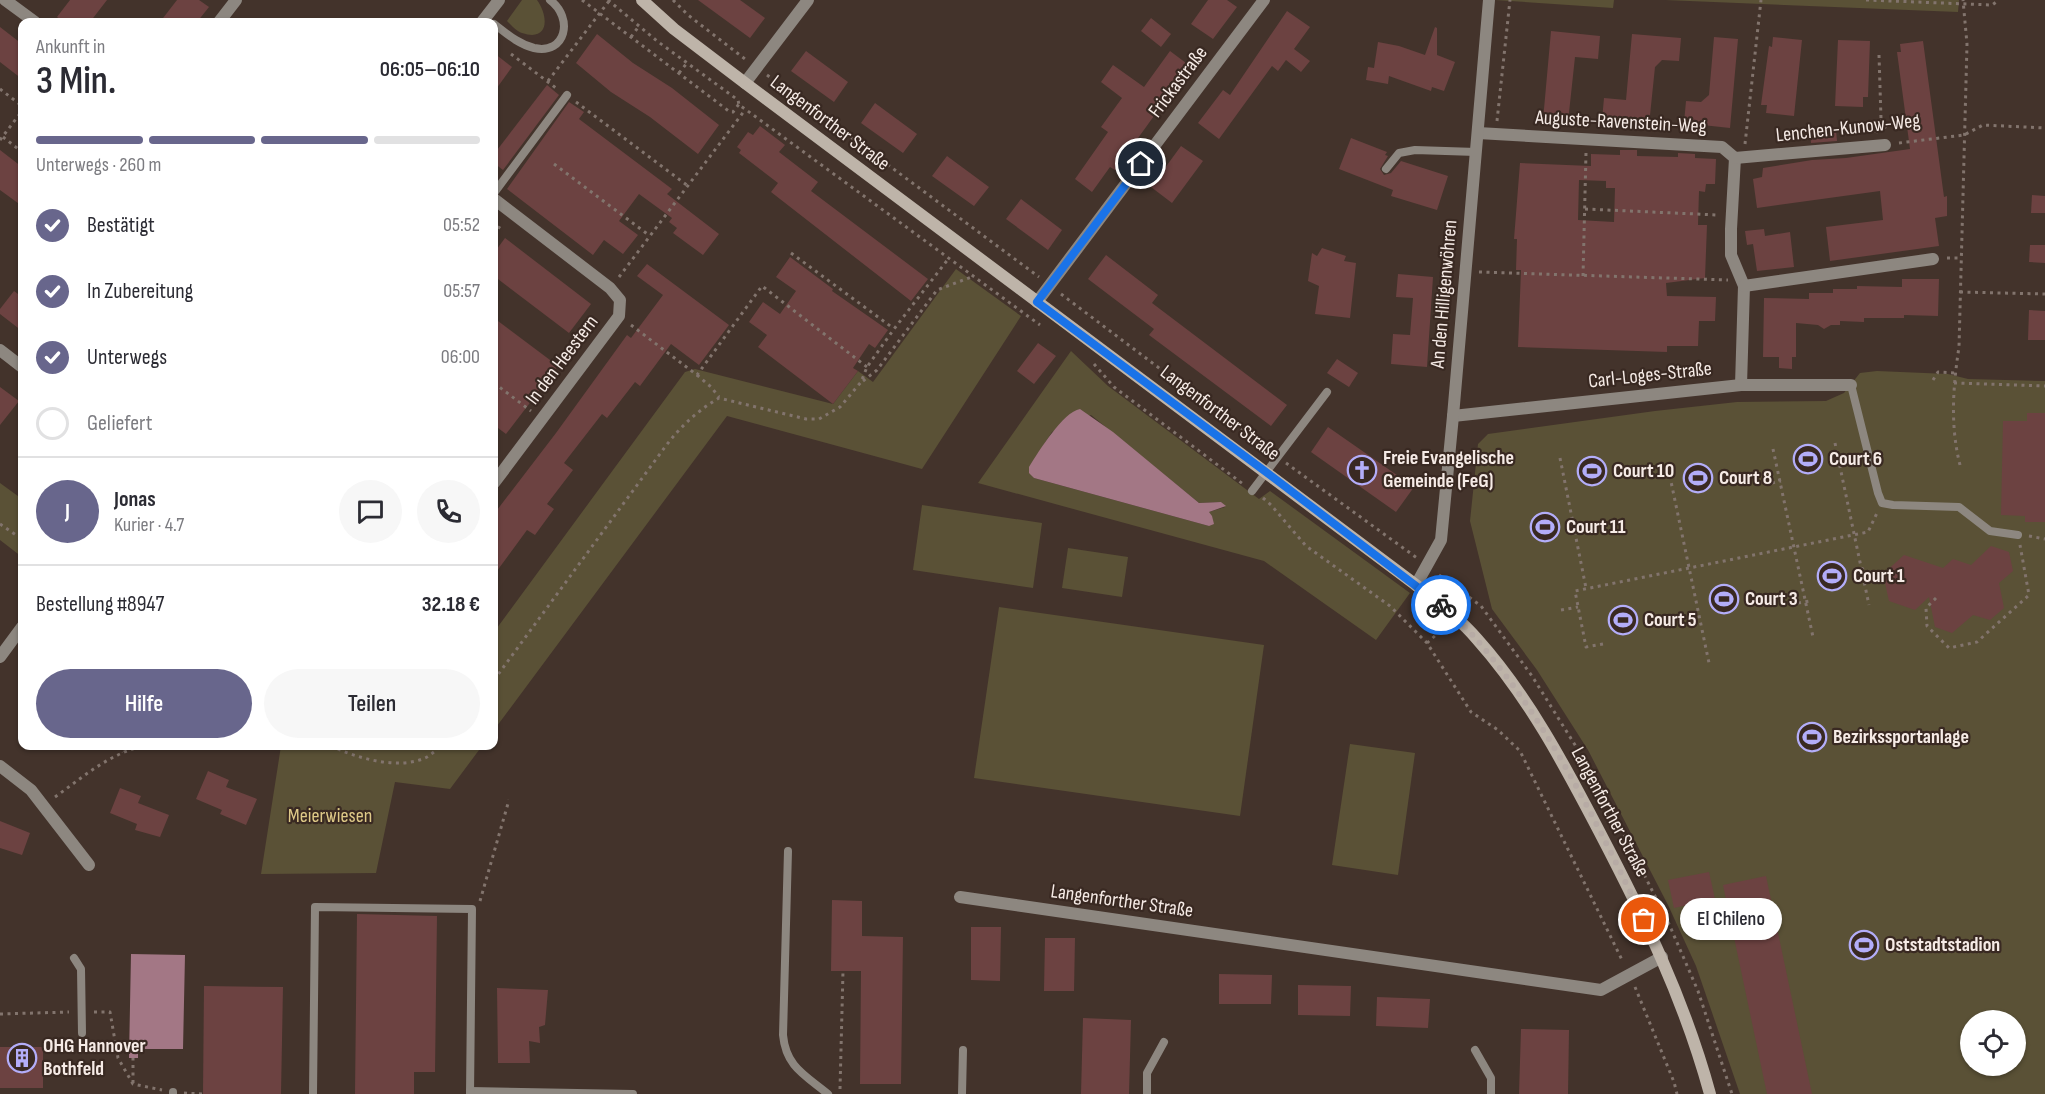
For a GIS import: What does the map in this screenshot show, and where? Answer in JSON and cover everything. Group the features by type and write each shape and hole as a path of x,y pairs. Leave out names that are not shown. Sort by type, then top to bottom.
{"main road":[{"name":"Langenforther Straße","path":"642,0 674,29 745,83 1416,585 1456,617 1478,639 1531,710 1562,761 1662,957 1684,1010 1710,1094"}],"street":[{"path":"5,0 30,18"},
{"path":"222,18 236,0"},
{"path":"490,18 499,0"},
{"path":"745,83 808,0"},
{"name":"Frickastraße","path":"1037,302 1264,0"},
{"name":"An den Hilligenwöhren","path":"1416,585 1441,540 1454,416 1489,0"},
{"name":"Auguste-Ravenstein-Weg","path":"1478,133 1722,147 1739,158"},
{"name":"Lenchen-Kunow-Weg","path":"1739,158 1885,145"},
{"path":"1739,158 1731,215 1731,255 1743,283 1741,385"},
{"path":"498,202 610,288"},
{"path":"1743,283 1933,259"},
{"name":"In den Heestern","path":"498,478 619,316 620,300 610,288"},
{"path":"0,350 18,364"},
{"name":"Carl-Loges-Straße","path":"1454,416 1741,385 1851,385"},
{"path":"0,657 18,632"},
{"path":"0,766 31,790 89,865"},
{"name":"Langenforther Straße","path":"960,897 1600,990 1662,957"}],"lane":[{"path":"498,28 526,45 535,48 551,47 561,39 565,27 559,6 550,0"},
{"path":"498,188 567,95"},
{"path":"1386,169 1399,153 1414,150 1476,152"},
{"path":"1851,385 1882,503 1959,507 1990,531 2018,535"},
{"path":"1252,490 1327,392"},
{"path":"788,851 784,1051 793,1065 828,1094"},
{"path":"313,1094 315,907 472,909 470,1093 633,1094"},
{"path":"74,958 81,969 82,1033"},
{"path":"1147,1094 1147,1073 1164,1042"},
{"path":"962,1094 963,1050"},
{"path":"1475,1050 1491,1078 1491,1094"}],"path":[{"path":"582,0 729,112 733,112 739,105"},
{"path":"548,81 608,0 738,100 739,105 745,110 1043,327"},
{"path":"673,0 688,15 757,67 1277,457 1481,606 1532,676 1595,777 1676,940 1698,991 1732,1094"},
{"path":"1739,158 1761,0"},
{"path":"1866,0 1963,2 1992,5 1999,0"},
{"path":"1960,465 1954,443 1953,383 1959,347 1967,44 1963,2"},
{"path":"631,37 639,26"},
{"path":"502,47 688,186"},
{"path":"1879,56 1881,118"},
{"path":"679,74 687,63"},
{"path":"0,89 18,103"},
{"path":"610,288 745,110"},
{"path":"18,116 1,139 18,150"},
{"name":"Lenchen-Kunow-Weg","path":"1885,145 1964,135 1983,125 2045,128"},
{"path":"1583,276 1586,139"},
{"path":"554,164 650,236"},
{"path":"1585,209 1731,215"},
{"path":"791,253 894,329"},
{"path":"861,382 867,367 949,258"},
{"path":"1465,271 1743,283"},
{"path":"619,316 697,375 711,387 719,398 806,419 819,419 840,407 861,382 877,370 937,290 974,276"},
{"path":"697,375 762,286 867,367"},
{"path":"1960,292 2045,294"},
{"path":"1093,363 1114,387 1271,505 1306,546 1390,606 1427,643 1472,712 1498,730 1520,751 1630,974 1677,1094"},
{"path":"1933,380 1938,372 1955,373"},
{"path":"1953,383 2045,386"},
{"path":"498,386 542,419"},
{"path":"498,675 678,429 719,398"},
{"path":"1835,443 1869,605"},
{"path":"1773,449 1783,484 1808,601 1813,637"},
{"path":"1560,458 1570,494 1569,502 1586,588"},
{"path":"1666,474 1670,472 1677,500 1709,663"},
{"path":"1773,483 1783,484"},
{"path":"1564,503 1569,502"},
{"path":"1603,644 1586,647 1575,591 1868,532 1882,503"},
{"path":"0,524 18,536"},
{"path":"1936,598 1926,608 1927,626 1949,648 1977,642 2029,595 2018,535"},
{"path":"1861,568 1878,576"},
{"path":"1468,606 1473,601"},
{"path":"1798,603 1808,601"},
{"path":"1561,610 1578,607"},
{"path":"1427,643 1452,621"},
{"path":"44,805 111,758 130,750"},
{"path":"339,750 375,760 405,763 426,757 436,750"},
{"path":"472,909 480,902 509,800"},
{"path":"840,1094 843,971"},
{"path":"133,1058 133,1084 173,1093"},
{"path":"197,1094 203,1094"}],"green space":[{"path":"522,0 537,0 541,7 545,20 542,31 537,34 520,32 507,21"},
{"path":"1495,0 1614,0 1613,8"},
{"path":"1665,0 1959,0 1958,12"},
{"path":"956,269 1021,316 922,469 727,416 498,725 498,627 685,372 695,369 833,404 858,371 873,382"},
{"path":"1071,351 1108,386 1259,499 1270,491 1410,593 1376,640 1264,561 978,483","holes":["1091,415 1199,503 1221,502 1225,507 1209,512 1209,526 1034,478 1030,473 1030,466 1052,432"]},
{"name":"Bezirkssportanlage","path":"1877,371 1948,374 1968,379 2045,381 2045,1094 1740,1094 1696,966 1668,905 1588,750 1537,670 1492,609 1470,521 1478,444 1488,434 1737,402 1826,401 1844,393 1860,373"},
{"path":"0,483 18,496 18,554 0,540"},
{"path":"922,505 1042,523 1033,588 913,570"},
{"path":"1068,548 1128,557 1122,597 1062,588"},
{"path":"999,607 1264,645 1240,816 974,778"},
{"path":"1350,744 1415,753 1398,875 1332,865"},
{"name":"Meierwiesen","path":"280,750 479,750 450,789 395,782 376,873 261,874"}],"shaded area":[{"path":"1080,409 1113,432 1199,503 1221,502 1226,506 1209,512 1214,524 1209,526 1034,478 1029,473 1029,467 1039,452 1059,424"},
{"path":"131,954 185,955 183,1049 138,1049 138,1058 129,1058"}],"building":[{"path":"70,0 107,0 93,18 57,17"},
{"path":"177,0 199,0 209,7 200,18 163,18"},
{"path":"698,0 740,0 765,18 750,38"},
{"path":"1208,0 1227,0 1237,7 1213,39 1191,24"},
{"path":"1287,11 1310,27 1294,49 1310,61 1301,72 1286,60 1278,71 1272,66 1219,139 1198,123 1223,90 1230,95"},
{"path":"1151,18 1171,34 1161,47 1141,31"},
{"path":"0,27 18,41 18,76 0,62"},
{"path":"1435,27 1437,28 1437,55 1455,62 1444,91 1432,87 1431,91 1389,76 1388,84 1366,80 1368,67 1374,68 1378,42 1425,55"},
{"path":"1551,31 1600,36 1598,59 1575,57 1568,122 1543,120"},
{"path":"597,34 719,125 698,154 650,117 611,92 576,63"},
{"path":"1632,34 1681,38 1679,61 1662,60 1655,67 1649,125 1602,120 1604,98 1626,100"},
{"path":"1714,37 1738,39 1730,128 1684,123 1686,101 1701,102 1709,95"},
{"path":"1773,37 1802,40 1794,116 1766,113 1767,105 1761,105 1769,46 1772,47"},
{"path":"1838,40 1870,41 1868,97 1863,97 1863,107 1835,106"},
{"path":"1923,41 1944,197 1947,196 1947,216 1935,218 1939,246 1830,261 1826,227 1883,220 1880,191 1757,208 1753,179 1762,177 1763,168 1910,149 1897,52 1901,52 1900,44"},
{"path":"806,51 848,82 834,102 791,71"},
{"path":"1170,51 1190,66 1115,170 1110,167 1092,192 1075,179 1108,132 1101,127 1122,98 1101,82 1113,65 1144,87"},
{"path":"498,56 512,67 498,86"},
{"path":"547,85 559,95 503,170 498,166 498,149"},
{"path":"569,102 584,112 579,119 672,189 667,194 719,234 703,255 673,233 677,228 669,222 672,218 639,194 619,221 638,235 623,254 604,240 593,255 507,189"},
{"path":"875,103 917,134 903,153 861,123"},
{"path":"760,126 785,145 779,152 818,182 811,191 928,279 911,301 771,192 778,183 739,153 741,150 737,147 748,132 753,135"},
{"path":"1836,130 1837,141 1811,143 1810,132"},
{"path":"1351,138 1387,152 1385,155 1388,156 1380,169 1384,175 1391,173 1401,161 1448,176 1437,210 1391,196 1393,190 1339,169"},
{"path":"1181,146 1203,161 1172,203 1151,187"},
{"path":"0,150 18,164 18,203 0,190"},
{"path":"1620,150 1637,150 1637,156 1678,157 1678,153 1695,154 1695,158 1716,159 1715,184 1706,184 1705,192 1699,191 1698,225 1707,225 1705,278 1666,283 1667,296 1716,297 1715,321 1699,321 1698,346 1667,346 1667,352 1518,347 1521,270 1516,270 1517,239 1514,239 1520,163 1591,166 1591,154 1620,155","holes":["1579,180 1606,181 1606,188 1615,188 1614,222 1578,220"]},
{"path":"947,156 989,187 974,206 932,176"},
{"path":"2032,195 2045,196 2045,213 2031,213"},
{"path":"1021,199 1062,230 1048,250 1006,219"},
{"path":"1764,229 1765,236 1790,232 1794,267 1757,271 1753,244 1747,245 1745,231"},
{"path":"505,238 591,304 569,333 498,279 498,248"},
{"path":"2030,245 2045,245 2045,263 2029,262"},
{"path":"1322,248 1346,256 1344,261 1356,263 1350,318 1315,314 1319,286 1308,281 1312,253 1317,256"},
{"path":"1106,255 1158,295 1152,303 1287,405 1271,426 1149,335 1154,329 1088,279"},
{"path":"790,257 833,289 832,291 888,330 875,348 869,344 853,368 858,371 833,404 758,347 767,335 749,322 763,302 780,314 796,291 776,277"},
{"path":"647,264 729,325 699,365 671,344 640,386 635,382 607,418 602,414 564,463 573,470 547,504 554,509 535,535 527,530 498,570 498,509 627,335 631,338 663,295 637,276"},
{"path":"1398,274 1433,277 1427,367 1391,364 1393,334 1410,335 1413,298 1396,297"},
{"path":"1902,279 1939,279 1938,316 1904,315 1904,318 1864,318 1864,322 1840,321 1840,325 1831,325 1824,329 1818,325 1796,323 1796,357 1792,357 1792,369 1779,368 1779,357 1763,357 1764,298 1809,299 1809,293 1833,293 1833,289 1857,289 1857,286 1902,287"},
{"path":"14,291 18,294 18,328 0,314 0,309"},
{"path":"2029,310 2045,311 2045,340 2028,340"},
{"path":"498,321 558,366 506,434 498,428"},
{"path":"1038,343 1056,356 1034,384 1017,371"},
{"path":"1337,359 1358,373 1349,387 1327,373"},
{"path":"0,387 18,402 0,425"},
{"path":"2027,413 2045,413 2045,522 2025,522 2025,516 2001,515 2003,421 2027,421"},
{"name":"Freie Evangelische Gemeinde (FeG)","path":"1328,427 1414,487 1396,512 1311,452"},
{"path":"1991,546 2009,552 2013,571 1999,583 2004,608 1990,620 1973,615 1952,633 1935,627 1929,597 1915,610 1889,601 1883,574 1904,555 1943,568 1953,559 1971,565"},
{"path":"208,771 229,780 226,787 257,799 246,825 220,814 222,810 196,799"},
{"path":"120,788 141,796 138,803 169,815 160,837 135,830 137,824 110,813"},
{"path":"0,821 30,833 22,855 0,848"},
{"path":"1709,872 1715,899 1674,908 1668,880"},
{"path":"1766,876 1812,1094 1767,1094 1723,885"},
{"path":"832,900 862,901 862,936 903,937 901,1084 860,1084 861,971 831,971"},
{"path":"357,914 437,916 435,1072 414,1072 414,1094 355,1094"},
{"path":"971,927 1001,927 1000,981 971,980"},
{"path":"1045,938 1075,938 1074,991 1044,991"},
{"path":"1219,974 1272,975 1271,1004 1219,1004"},
{"path":"1298,985 1351,986 1350,1016 1298,1015"},
{"path":"204,986 283,987 281,1094 203,1094"},
{"path":"497,988 548,990 545,1025 539,1027 540,1043 529,1041 530,1063 498,1063"},
{"path":"1377,997 1430,999 1428,1028 1376,1026"},
{"path":"1083,1018 1131,1020 1129,1094 1081,1094"},
{"path":"1521,1029 1569,1030 1568,1094 1519,1094"},
{"name":"OHG Hannover Bothfeld","path":"0,1047 43,1047 43,1088 0,1088"}],"way so far":[{"path":"1441,605 1478,639 1531,710 1562,761 1644,920"}],"place":[{"name":"Court 6","path":"1808,459"},
{"name":"Freie Evangelische Gemeinde (FeG)","path":"1362,470"},
{"name":"Court 10","path":"1592,471"},
{"name":"Court 8","path":"1698,478"},
{"name":"Court 11","path":"1545,527"},
{"name":"Court 1","path":"1832,576"},
{"name":"Court 3","path":"1724,599"},
{"name":"Court 5","path":"1623,620"},
{"name":"Bezirkssportanlage","path":"1812,737"},
{"name":"El Chileno","path":"1644,920"},
{"name":"Oststadtstadion","path":"1864,945"},
{"name":"OHG Hannover Bothfeld","path":"22,1058"}],"route":[{"path":"1141,164 1037,302 1441,605"}]}
